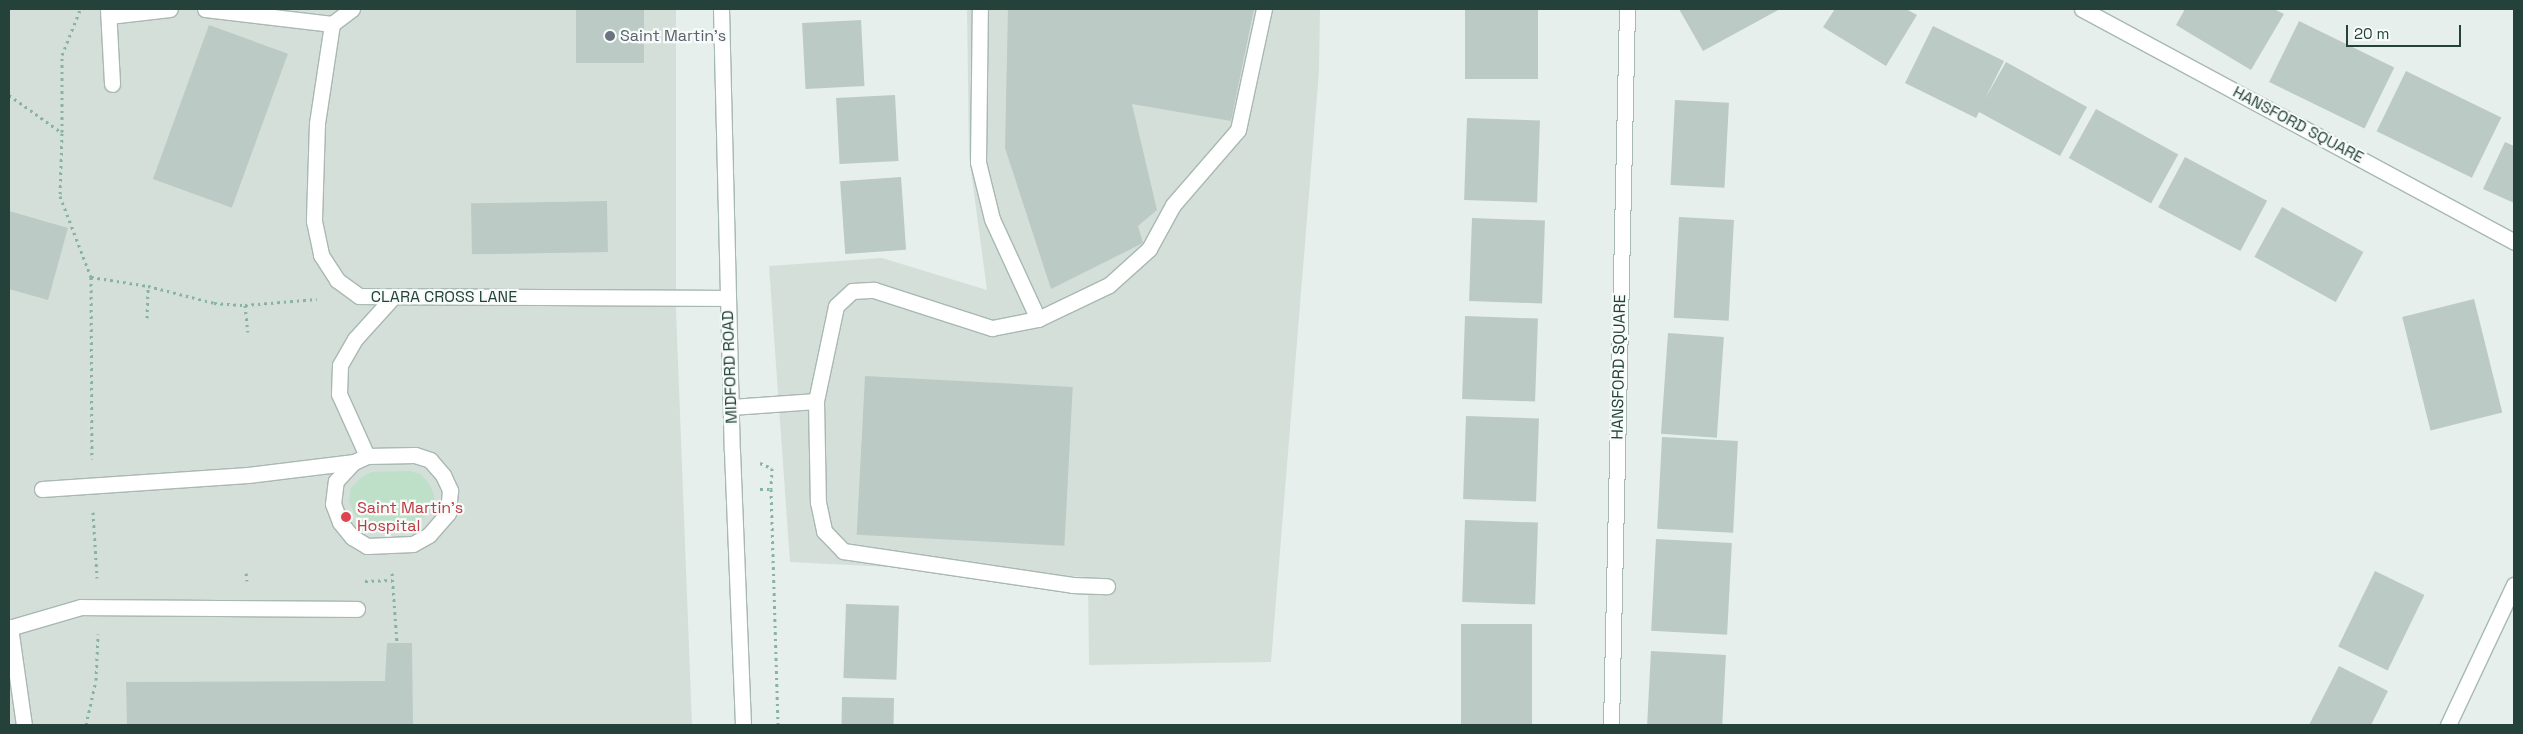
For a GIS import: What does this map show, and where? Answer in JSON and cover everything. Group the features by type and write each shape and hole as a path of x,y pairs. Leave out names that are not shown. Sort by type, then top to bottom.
{"street":[{"path":"112,84 109,13 170,9"},
{"path":"205,9 332,24 352,9"},
{"name":"MIDFORD ROAD","path":"721,9 731,407 743,725"},
{"path":"980,9 978,162 992,219 1038,319"},
{"path":"1107,586 1072,585 843,551 824,531 818,502 816,401 836,306 852,291 874,290 992,328 1038,319 1109,285 1148,249 1173,205 1238,130 1264,9"},
{"name":"HANSFORD SQUARE","path":"1611,725 1627,9"},
{"name":"HANSFORD SQUARE","path":"2082,9 2514,242"},
{"name":"CLARA CROSS LANE","path":"332,24 317,123 314,221 321,255 337,280 359,296 392,298 728,298"},
{"path":"360,459 339,394 340,365 355,338 392,298"},
{"path":"731,407 816,401"},
{"path":"42,489 248,475 360,459 415,455 430,460 442,475 450,490 448,513 429,535 413,544 367,546 352,537 340,522 333,504 336,481 360,459"},
{"path":"2448,725 2514,585"},
{"path":"24,725 10,627 81,607 357,609"}],"path":[{"path":"80,9 62,54 60,196 91,277 92,486 100,608 96,680 86,725"},
{"path":"9,95 62,133"},
{"path":"91,277 148,286 214,303 244,305 359,296"},
{"path":"147,318 148,286"},
{"path":"244,305 248,332"},
{"path":"389,545 397,642"},
{"path":"774,570 778,725"}],"shaded area":[{"name":"Saint Martin's Hospital","path":"9,9 676,9 676,310 692,725 9,725"},
{"path":"967,9 1320,9 1319,71 1271,662 1089,665 1088,577 790,562 769,266 882,258 987,290 969,156"}],"green space":[{"path":"410,471 420,474 428,482 434,494 434,505 427,515 408,528 372,529 364,525 354,514 349,500 351,488 362,477 371,472"}],"building":[{"name":"Saint Martin's","path":"576,9 644,9 644,63 576,63"},
{"path":"1008,9 1254,9 1231,121 1132,104 1157,210 1138,226 1143,243 1051,289 1005,148"},
{"path":"1465,9 1538,9 1538,79 1465,79"},
{"path":"1679,9 1780,9 1703,51"},
{"path":"1835,9 1906,9 1917,15 1886,66 1823,27"},
{"path":"2185,9 2274,9 2284,14 2251,70 2176,25"},
{"path":"861,20 864,86 806,89 802,23"},
{"path":"2299,21 2394,67 2364,129 2269,82"},
{"path":"209,25 288,54 232,208 153,179"},
{"path":"1933,26 2004,61 1985,99 2006,62 2087,107 2060,156 1979,112 1976,118 1905,83"},
{"path":"2406,71 2501,117 2472,178 2377,131"},
{"path":"895,95 898,161 840,164 836,98"},
{"path":"1675,100 1729,103 1724,188 1671,185"},
{"path":"2096,109 2178,155 2151,204 2069,158"},
{"path":"1467,118 1540,121 1537,202 1464,200"},
{"path":"2505,142 2514,146 2514,203 2483,189"},
{"path":"2185,157 2267,201 2240,251 2158,207"},
{"path":"901,177 906,250 845,254 840,181"},
{"path":"607,201 608,252 472,254 471,203"},
{"path":"2282,207 2363,252 2336,302 2254,257"},
{"path":"9,211 68,228 48,300 9,289"},
{"path":"1679,217 1734,220 1729,321 1674,318"},
{"path":"1472,218 1545,221 1542,303 1469,301"},
{"path":"2474,299 2502,413 2431,430 2402,317"},
{"path":"1465,316 1538,319 1535,401 1462,399"},
{"path":"1668,333 1724,337 1717,438 1661,434"},
{"path":"865,376 1073,387 1064,546 857,535"},
{"path":"1466,416 1539,419 1536,501 1463,499"},
{"path":"1662,437 1738,441 1733,533 1657,529"},
{"path":"1465,520 1538,523 1535,604 1462,602"},
{"path":"1656,539 1732,543 1727,635 1651,631"},
{"path":"2375,571 2424,595 2388,671 2338,646"},
{"path":"846,604 899,606 896,680 843,678"},
{"path":"1461,624 1532,624 1532,725 1461,725"},
{"path":"387,643 412,643 413,725 127,725 126,682 385,681"},
{"path":"1651,651 1726,655 1722,725 1647,725"},
{"path":"2339,666 2388,691 2371,725 2309,725"},
{"path":"842,697 894,698 894,725 842,725"}],"place":[{"name":"Saint Martin's","path":"610,36"},
{"name":"Saint Martin's Hospital","path":"346,517"}]}
